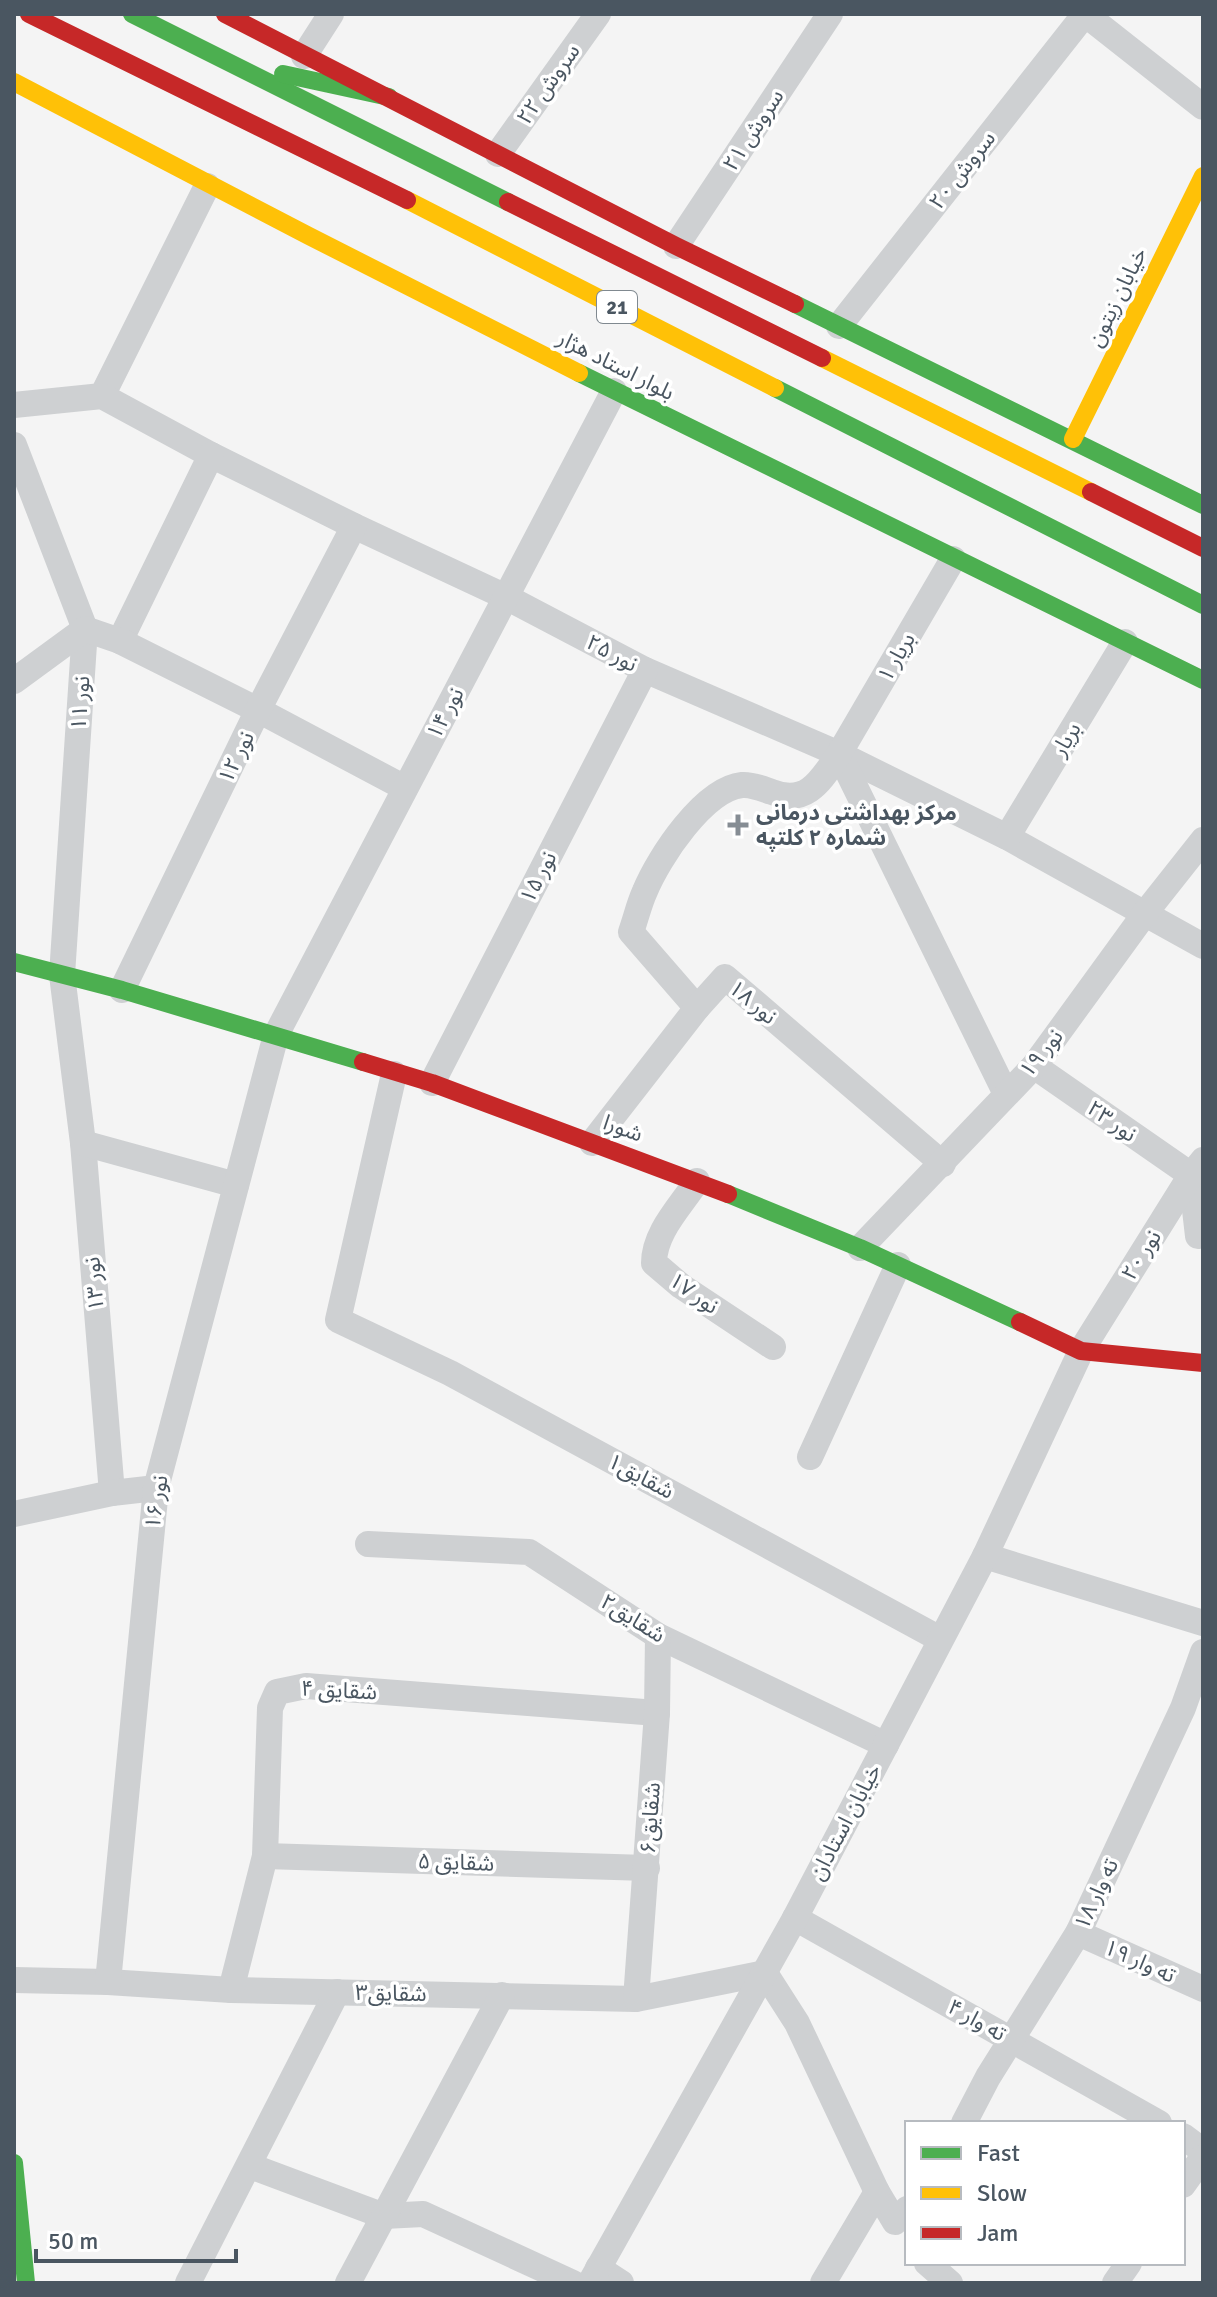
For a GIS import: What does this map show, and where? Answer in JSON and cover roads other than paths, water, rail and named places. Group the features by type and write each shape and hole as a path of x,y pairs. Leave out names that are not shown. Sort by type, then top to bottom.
{"main road":[{"name":"21","path":"29,14 410,202 1203,605"},
{"name":"21","path":"132,14 1203,548"},
{"path":"225,14 676,246 1203,505"},
{"path":"226,61 389,97"},
{"name":"بلوار استاد هژار","path":"14,82 207,186 614,391 1203,680"},
{"name":"خیابان زیتون","path":"1073,439 1203,176"},
{"name":"شورا","path":"14,962 122,990 432,1083 697,1181 860,1248 1081,1351 1203,1363"},
{"path":"14,2163 26,2283"}],"street":[{"path":"304,56 331,14"},
{"name":"سروش ۲۲","path":"498,154 598,14"},
{"path":"1085,14 1203,107"},
{"name":"سروش ۲۰","path":"839,326 1085,14"},
{"name":"سروش ۲۱","path":"676,246 821,16"},
{"path":"14,405 102,396 207,186"},
{"name":"نور ۱۴","path":"276,1035 614,391"},
{"name":"نور ۲۵","path":"102,396 211,455 506,597 645,670 839,754 1007,837 1203,946"},
{"name":"نور ۱۱","path":"14,445 85,629 62,975"},
{"path":"120,641 211,455"},
{"name":"نور ۱۲","path":"122,990 258,710 354,526"},
{"name":"بریار ۱","path":"697,1008 631,932 646,888 677,836 707,800 725,788 746,784 785,797 806,794 823,777 953,559"},
{"path":"14,681 85,629 120,641 405,788"},
{"name":"بریار","path":"1007,837 1125,642"},
{"name":"نور ۱۵","path":"432,1083 645,670"},
{"path":"839,754 1006,1094"},
{"name":"نور ۱۹","path":"860,1248 1034,1066 1146,912 1203,840"},
{"name":"نور ۱۳","path":"62,975 83,1143 112,1493"},
{"name":"نور ۱۸","path":"592,1143 697,1008 725,977 943,1164"},
{"name":"نور ۱۶","path":"108,1982 156,1488 276,1035"},
{"name":"نور ۲۳","path":"1034,1066 1197,1168"},
{"name":"شقایق۱","path":"394,1074 338,1320 450,1373 940,1639"},
{"path":"83,1143 236,1185"},
{"path":"1197,1168 1198,1236 1203,1235"},
{"name":"نور ۲۰","path":"1081,1351 1197,1168"},
{"name":"نور ۱۷","path":"697,1181 654,1249 654,1263 681,1286 773,1347"},
{"path":"810,1457 898,1265"},
{"name":"خیابان استادان","path":"594,2276 795,1918 985,1556 1081,1351"},
{"path":"14,1514 112,1493 156,1488"},
{"name":"شقایق۲","path":"368,1544 529,1552 658,1636 886,1745"},
{"path":"985,1556 1203,1623"},
{"name":"شقایق۶","path":"636,1999 657,1713 658,1636"},
{"name":"ته وار ۱۸","path":"965,2121 1078,1933 1183,1708 1203,1652"},
{"name":"شقایق ۴","path":"231,1990 265,1856 270,1708 277,1692 306,1686 657,1713"},
{"name":"شقایق ۵","path":"265,1856 647,1868"},
{"name":"ته وار ۴","path":"795,1918 1155,2121"},
{"name":"ته وار ۱۹","path":"1078,1933 1203,1989"},
{"path":"765,1973 797,2023 877,2192 903,2223"},
{"name":"شقایق۳","path":"14,1980 231,1990 636,1999 765,1973"},
{"path":"188,2283 337,1992"},
{"path":"348,2283 502,1995"},
{"path":"1185,2138 1203,2154 1185,2182"},
{"path":"250,2166 384,2216 423,2214 573,2283"},
{"path":"823,2283 877,2192"},
{"path":"929,2265 950,2283"},
{"path":"1115,2283 1128,2265"},
{"path":"594,2276 621,2283"}],"place":[{"name":"مرکز بهداشتی درمانی شماره ۲ کلتپه","path":"738,825"}]}
